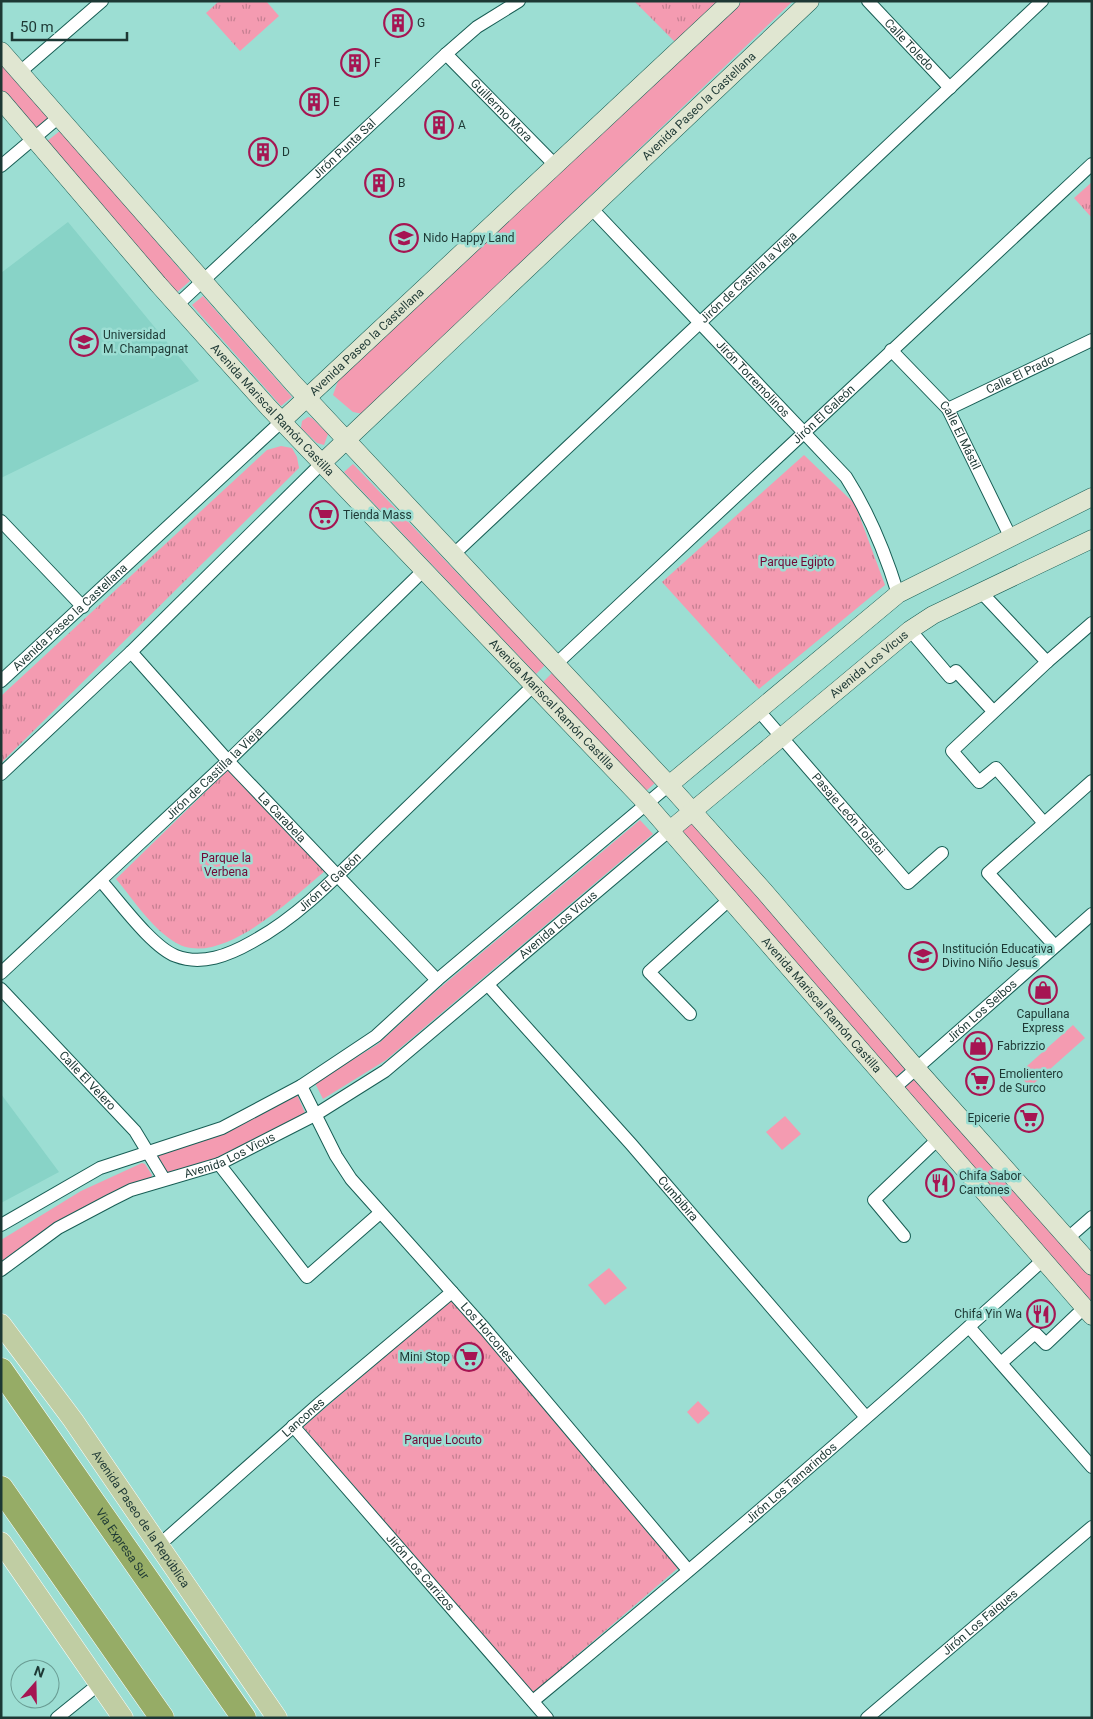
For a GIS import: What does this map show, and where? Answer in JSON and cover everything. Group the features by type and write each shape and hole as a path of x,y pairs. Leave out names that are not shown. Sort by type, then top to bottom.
{"highway":[{"name":"Via Expresa Sur","path":"1,1370 244,1718"},
{"path":"1,1488 162,1718"}],"main road":[{"name":"Avenida Paseo la Castellana","path":"282,421 730,1"},
{"name":"Avenida Paseo la Castellana","path":"322,463 810,1"},
{"path":"1,51 308,398 692,810 916,1068 1092,1266"},
{"name":"Avenida Mariscal Ramón Castilla","path":"1,100 177,305 282,421 646,803 1088,1312"},
{"name":"Avenida Los Vicus","path":"669,785 898,594 1010,536 1092,497"},
{"name":"Avenida Los Vicus","path":"670,830 910,630 933,615 1092,539"},
{"name":"Avenida Paseo de la República","path":"1,1324 73,1420 277,1718"},
{"path":"1,1542 123,1718"}],"street":[{"path":"20,72 102,1"},
{"name":"Jirón Punta Sal","path":"177,305 446,54 478,27 519,1"},
{"name":"Calle Toledo","path":"868,1 950,88"},
{"name":"Jirón de Castilla la Vieja","path":"454,554 1042,1"},
{"name":"Guillermo Mora","path":"446,54 556,166"},
{"path":"1,166 59,117"},
{"name":"Jirón El Galeón","path":"556,664 1092,164"},
{"name":"Jirón Torremolinos","path":"592,209 702,322 846,477 864,505 898,594"},
{"name":"Calle El Prado","path":"948,409 1092,340"},
{"name":"Calle El Mástil","path":"891,350 948,409 1010,536"},
{"name":"Avenida Paseo la Castellana","path":"1,681 282,421"},
{"path":"1,774 131,652 322,463"},
{"path":"1,521 83,607"},
{"name":"Jirón de Castilla la Vieja","path":"1,973 228,761 424,570"},
{"path":"981,592 1047,662"},
{"path":"1044,823 996,768 980,782 952,751 993,711 1092,623"},
{"path":"910,630 950,677 956,671 993,711"},
{"name":"La Carabela","path":"131,652 228,761 438,980"},
{"name":"Jirón El Galeón","path":"101,881 159,946 175,956 193,960 213,958 254,941 287,919 337,876 534,684"},
{"name":"Pasaje León Tolstoi","path":"758,710 908,883 942,852"},
{"path":"1055,946 988,874 1092,781"},
{"name":"Avenida Los Vicus","path":"1,1226 100,1168 222,1128 301,1086 376,1036 438,980 669,785"},
{"name":"Avenida Los Vicus","path":"1,1270 58,1228 131,1190 219,1164 315,1114 385,1071 670,830"},
{"path":"690,1014 649,972 730,899"},
{"name":"Jirón Los Seibos","path":"893,1089 1092,914"},
{"name":"Cumbibira","path":"488,985 631,1144 865,1416"},
{"name":"Calle El Velero","path":"1,988 135,1131 164,1179"},
{"name":"Los Horcones","path":"301,1086 336,1156 351,1179 452,1292 688,1570"},
{"path":"904,1236 874,1200 937,1140"},
{"path":"219,1164 307,1277 380,1213"},
{"path":"1068,1238 1092,1217"},
{"name":"Jirón Los Tamarindos","path":"532,1701 688,1570 970,1327 1043,1260"},
{"name":"Lancones","path":"158,1546 293,1426 452,1292"},
{"path":"1001,1364 1036,1333 1046,1344 1088,1312"},
{"path":"970,1327 1092,1467"},
{"name":"Jirón Los Carrizos","path":"293,1426 547,1718"},
{"name":"Jirón Los Faiques","path":"867,1718 1092,1527"},
{"path":"57,1718 99,1684"}],"shaded area":[{"name":"Universidad M. Champagnat","path":"68,222 199,381 1,478 1,273"},
{"path":"1,1094 59,1172 1,1203"}],"green space":[{"path":"219,1 266,1 279,16 240,51 206,13"},
{"path":"634,1 718,1 676,43"},
{"path":"739,1 793,1 363,414 353,412 333,395 338,381"},
{"path":"1,63 51,118 35,132 1,93"},
{"path":"61,130 190,281 176,293 46,142"},
{"path":"1092,182 1092,218 1074,198"},
{"path":"203,296 292,397 281,406 192,305"},
{"path":"308,417 312,418 328,434 324,445 317,443 301,428 302,421"},
{"path":"281,446 292,448 297,457 299,468 1,763 1,696 267,450"},
{"name":"Parque Egipto","path":"804,455 855,504 885,585 759,689 662,582"},
{"path":"353,464 545,665 536,674 344,472"},
{"path":"552,673 656,782 646,791 542,683"},
{"name":"Parque la Verbena","path":"228,770 325,871 294,898 254,928 232,940 211,947 191,948 173,941 157,928 116,879"},
{"path":"693,819 909,1066 892,1080 677,831"},
{"path":"640,820 653,834 386,1060 323,1099 315,1083 378,1044 435,992"},
{"path":"1073,1025 1085,1038 1030,1087 1018,1074"},
{"path":"915,1074 1092,1273 1092,1310 899,1088"},
{"path":"296,1092 306,1115 218,1159 166,1175 156,1156"},
{"path":"785,1116 801,1134 782,1150 766,1132"},
{"path":"142,1163 145,1164 152,1175 151,1178 1,1265 1,1240 81,1191"},
{"path":"609,1268 627,1288 605,1305 588,1285"},
{"name":"Parque Locuto","path":"452,1299 678,1568 533,1693 303,1427"},
{"path":"698,1401 710,1413 698,1424 687,1412"}],"place":[{"name":"G","path":"398,23"},
{"name":"F","path":"355,63"},
{"name":"E","path":"314,102"},
{"name":"A","path":"439,125"},
{"name":"D","path":"263,152"},
{"name":"B","path":"379,183"},
{"name":"Nido Happy Land","path":"404,238"},
{"name":"Universidad M. Champagnat","path":"84,342"},
{"name":"Tienda Mass","path":"324,515"},
{"name":"Institución Educativa Divino Niño Jesus","path":"923,956"},
{"name":"Capullana Express","path":"1043,990"},
{"name":"Fabrizzio","path":"978,1046"},
{"name":"Emolientero de Surco","path":"980,1081"},
{"name":"Epicerie","path":"1029,1118"},
{"name":"Chifa Sabor Cantones","path":"940,1183"},
{"name":"Chifa Yin Wa","path":"1041,1314"},
{"name":"Mini Stop","path":"469,1357"}]}
